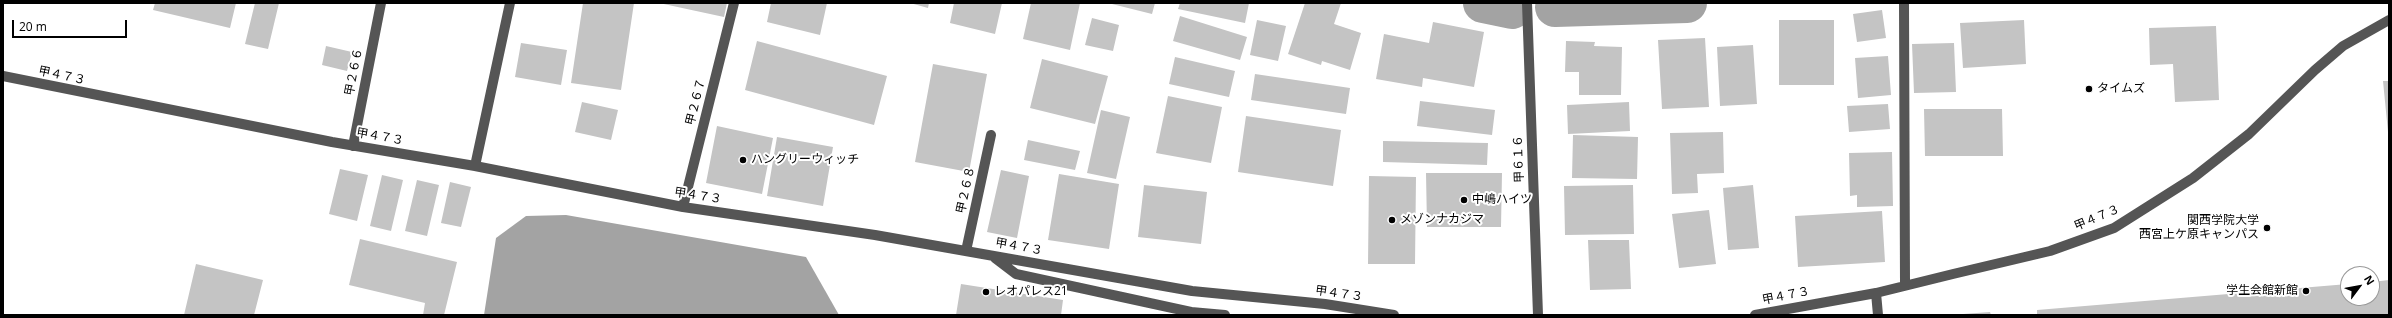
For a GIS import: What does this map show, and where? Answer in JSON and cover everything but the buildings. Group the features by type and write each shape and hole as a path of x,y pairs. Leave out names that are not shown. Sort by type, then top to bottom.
{"street":[{"name":"甲２６６","path":"353,146 381,3"},
{"path":"475,166 510,3"},
{"name":"甲２６７","path":"683,208 734,3"},
{"name":"甲６１６","path":"1527,3 1538,315"},
{"path":"1904,3 1905,285"},
{"name":"甲４７３","path":"1755,315 1876,293 2050,251 2114,228 2193,178 2249,134 2315,70 2343,46 2389,20"},
{"name":"甲４７３","path":"3,76 353,146 475,166 683,208 966,251 1192,291 1325,304 1394,315"},
{"name":"甲２６８","path":"966,251 991,135"},
{"path":"993,256 1016,274 1191,314 1225,315"},
{"path":"1876,293 1878,315"},
{"path":"1353,315 1370,311"}],"shaded area":[{"path":"566,215 806,257 839,315 484,315 496,238 526,216"}],"waterway":[{"path":"1483,3 1512,9"},
{"path":"1555,7 1687,3"}],"place":[{"name":"タイムズ","path":"2089,89"},
{"name":"ハングリーウィッチ","path":"743,160"},
{"name":"中嶋ハイツ","path":"1464,200"},
{"name":"メゾンナカジマ","path":"1392,220"},
{"name":"関西学院大学 西宮上ケ原キャンパス","path":"2267,228"},
{"name":"学生会館新館","path":"2306,291"},
{"name":"レオパレス21","path":"986,292"}]}
